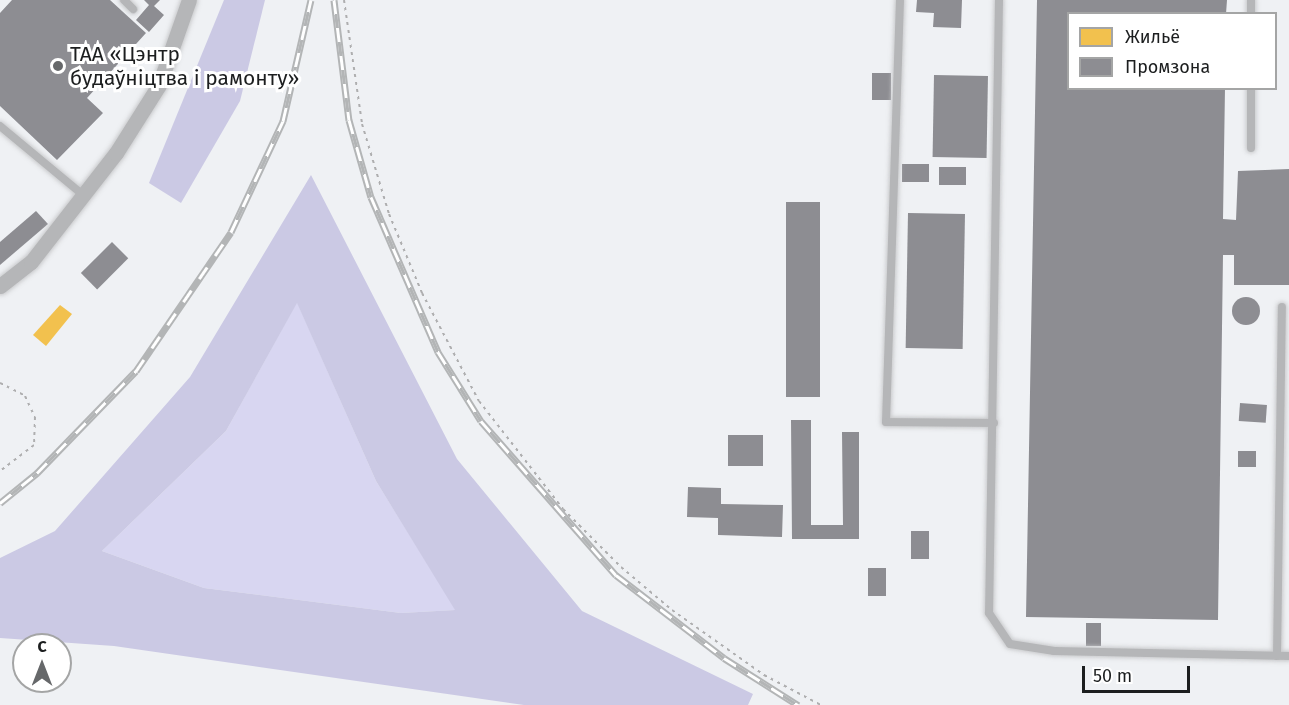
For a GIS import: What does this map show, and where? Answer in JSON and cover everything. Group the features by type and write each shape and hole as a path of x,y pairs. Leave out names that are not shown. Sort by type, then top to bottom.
{"street":[{"path":"0,286 31,262 83,195 159,85 189,0"}],"lane":[{"path":"124,0 133,9"},
{"path":"900,0 886,422 994,423"},
{"path":"999,0 994,423 989,613 1010,644 1054,651 1289,656"},
{"path":"1251,90 1251,148"},
{"path":"0,126 83,195"},
{"path":"1277,656 1282,307"}],"path":[{"path":"344,0 362,124 389,214 422,293 479,401 563,509 621,567 672,610 764,675 821,705"},
{"path":"0,383 25,396 35,417 34,445 0,471"}],"shaded area":[{"path":"224,0 265,0 240,101 181,203 149,183"},
{"path":"311,175 457,459 582,611 753,694 748,705 524,705 114,646 72,643 72,633 12,633 12,639 0,638 0,558 55,531 190,377","holes":["297,303 376,481 455,610 401,613 204,588 102,551 226,431"]},
{"path":"297,302 376,481 456,610 401,613 204,588 102,551 226,431"}],"building: Жильё":[{"path":"60,305 72,314 46,346 33,335"}],"building: Промзона":[{"name":"ТАА «Цэнтр будаўніцтва і рамонту»","path":"12,0 110,0 146,33 87,98 103,113 57,160 0,106 0,13"},
{"path":"144,0 160,0 154,6 164,15 149,32 136,20 149,5"},
{"path":"917,0 962,0 961,28 933,27 934,13 916,12"},
{"path":"1037,0 1227,0 1226,12 1067,12 1067,90 1225,90 1223,219 1236,220 1238,171 1289,169 1289,285 1234,285 1234,255 1223,255 1218,620 1026,617"},
{"path":"872,73 891,73 891,100 872,100"},
{"path":"934,75 988,76 987,158 933,157"},
{"path":"902,164 929,164 929,182 902,182"},
{"path":"939,167 966,167 966,185 939,185"},
{"path":"786,202 820,202 820,397 786,397"},
{"path":"36,211 48,224 0,265 0,242"},
{"path":"908,213 965,214 963,349 906,348"},
{"path":"112,242 128,258 97,289 81,273"},
{"path":"1246,297 1256,301 1260,311 1256,321 1246,325 1236,321 1232,311 1236,301"},
{"path":"1240,403 1267,405 1266,423 1239,421"},
{"path":"791,420 811,420 811,525 843,525 842,432 859,432 859,539 792,539"},
{"path":"728,435 763,435 763,466 728,466"},
{"path":"1238,451 1256,451 1256,467 1238,467"},
{"path":"688,487 721,488 721,504 783,505 782,537 718,535 718,518 687,517"},
{"path":"911,531 929,531 929,559 911,559"},
{"path":"868,568 886,568 886,596 868,596"},
{"path":"1086,623 1101,623 1101,646 1086,646"}],"railway":[{"path":"0,503 37,473 136,371 231,232 283,121 311,0"},
{"path":"334,0 349,120 371,197 438,352 481,421 616,575 724,658 798,705"}],"place":[{"name":"ТАА «Цэнтр будаўніцтва і рамонту»","path":"58,66"}]}
